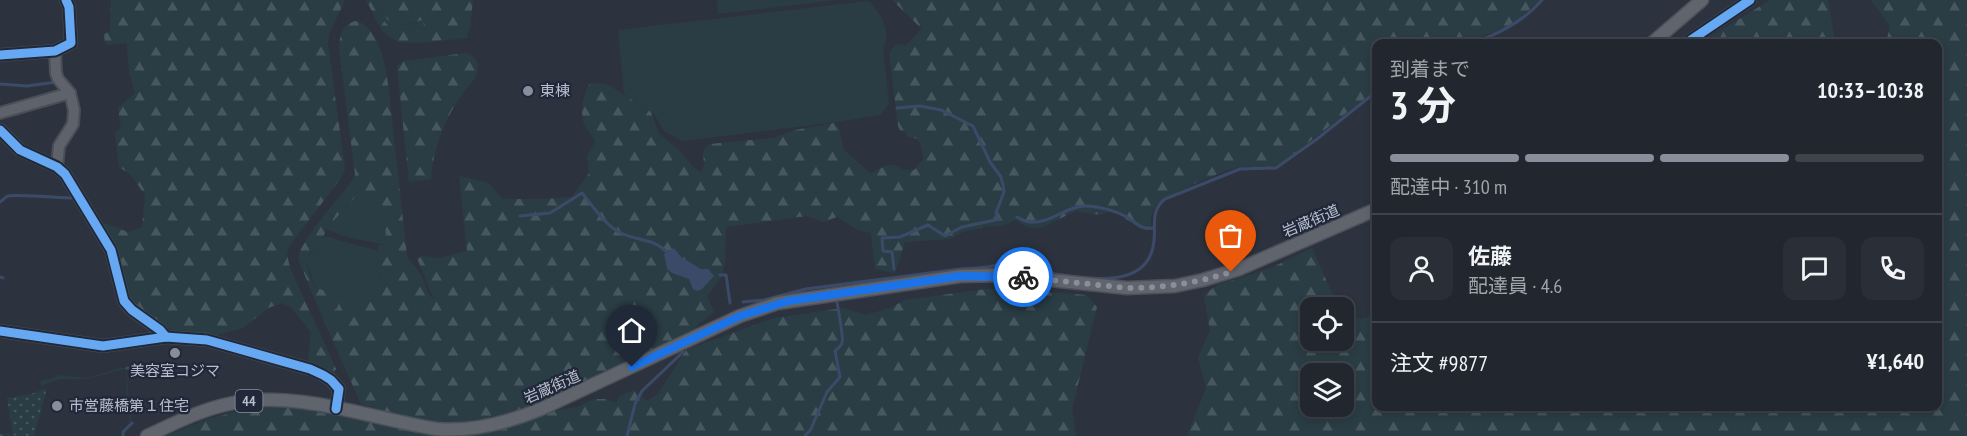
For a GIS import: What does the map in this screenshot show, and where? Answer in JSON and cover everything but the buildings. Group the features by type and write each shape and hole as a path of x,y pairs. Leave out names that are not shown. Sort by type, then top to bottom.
{"main road":[{"path":"1657,39 1702,0"},
{"name":"岩蔵街道","path":"147,436 197,413 239,402 289,401 437,429 460,430 487,426 541,409 740,316 778,303 960,276 1002,275 1127,288 1175,286 1239,269 1372,211"}],"street":[{"path":"0,55 55,51 71,43 69,7 66,0"},
{"path":"1692,39 1750,0"},
{"path":"55,51 58,79 70,93 74,110 73,124 61,142 57,167"},
{"path":"0,113 70,93"},
{"path":"0,130 20,150 57,167 65,174 83,207 107,242 115,263 124,301 166,337"},
{"path":"0,331 103,346 166,337 214,342 316,372 331,380 339,392 336,409"}],"green space":[{"path":"111,0 345,0 329,34 328,44 345,169 341,178 290,245 287,254 290,268 336,369 334,374 311,365 308,356 311,332 291,307 282,303 268,308 243,328 214,336 162,327 129,302 98,224 104,223 128,232 142,227 145,195 130,174 119,167 115,133 121,127 118,108 135,93 129,71 127,43 108,45 105,43 104,34 110,31"},
{"path":"366,0 371,0 386,23 396,30 403,30 424,27 423,20 405,24 394,23 384,16 374,0 473,0 470,28 466,38 415,43 398,42 382,31"},
{"path":"371,0 374,0 382,14 405,25 423,20 425,27 404,30 391,28"},
{"path":"717,0 837,0 718,14"},
{"path":"892,0 1540,0 1514,23 1476,39 1372,39 1372,93 1282,163 1263,168 1236,168 1169,196 1153,210 1151,230 1140,229 1113,210 1100,215 1076,211 1040,228 1027,227 1016,220 1001,226 989,226 963,232 949,239 905,242 895,273 875,269 871,233 858,230 837,217 823,222 807,216 726,227 725,262 722,276 707,296 714,312 697,325 695,332 538,403 493,418 466,422 439,422 400,415 361,404 323,319 337,308 341,296 365,303 379,299 383,290 377,262 378,245 386,245 383,206 357,195 326,229 323,238 307,258 307,265 316,288 336,294 331,305 321,314 298,259 312,231 352,181 355,174 339,48 341,35 347,25 355,21 363,24 375,37 379,46 388,84 407,256 419,272 434,300 417,258 423,256 440,258 467,251 459,176 489,183 502,199 572,197 589,173 587,156 595,142 582,116 585,93 590,83 610,86 651,112 659,134 701,172 704,165 703,151 710,144 773,138 795,130 834,123 839,128 844,150 869,172 872,173 891,165 914,170 924,159 919,141 909,138 898,126 889,53 896,44 906,45 922,29"},
{"path":"1770,0 1828,0 1834,39 1707,39"},
{"path":"1871,0 1967,0 1967,436 1187,436 1206,388 1198,357 1210,331 1204,295 1217,285 1271,268 1312,248 1334,297 1300,297 1300,351 1354,351 1354,316 1362,319 1372,316 1372,411 1942,411 1942,39 1887,39 1890,26"},
{"path":"869,1 878,12 886,29 883,49 889,104 880,115 682,141 664,131 654,114 624,94 618,30"},
{"path":"466,53 475,59 476,75 444,126 434,157 431,179 409,182 397,66 404,61"},
{"path":"360,194 383,206 386,245 346,237 326,229"},
{"path":"325,236 378,251 377,262 383,290 379,299 365,303 341,296 337,308 323,319 321,314 331,305 314,284 306,259"},
{"path":"986,289 1018,289 1086,295 1097,307 1072,409 1076,436 465,436 514,427 554,411 577,407 594,399 605,399 616,403 620,396 634,390 647,401 658,394 686,350 774,318 843,308 866,315 890,308 905,300"},
{"path":"126,368 131,420 129,423 129,412 124,409 127,392 125,369 87,379 59,379 41,386 41,380 52,379 59,375 87,378"},
{"path":"47,388 34,436 5,435 5,433 13,434 7,398 28,395"},
{"path":"291,407 441,436 166,436 208,419 235,412"}],"water":[{"path":"674,248 681,257 701,269 708,269 714,276 702,289 697,291 693,289 689,279 667,269 664,254"}],"waterway":[{"path":"1484,39 1527,15 1542,0"},
{"path":"0,84 27,86 56,82"},
{"path":"743,302 764,300 806,289 990,267 1031,252 1044,272 1092,278 1126,275 1139,269 1149,258 1154,241 1155,213 1165,199 1240,169 1276,168 1372,95"},
{"path":"897,108 920,106 941,110 973,126 990,162 1001,177 1004,192 996,213 997,219"},
{"path":"520,216 550,213 582,193 614,229 625,235 656,244 667,252"},
{"path":"0,202 7,196 72,198"},
{"path":"1017,217 1026,222 1038,222 1073,208 1088,206 1112,211 1142,227 1154,228"},
{"path":"894,269 892,252 883,251 882,238 900,237 928,225 945,236 962,227 1000,219"},
{"path":"720,275 726,275 730,303"},
{"path":"805,436 811,429 827,392 840,377 835,351 841,346 842,340 837,302"},
{"path":"627,436 635,404 642,391 683,352"},
{"path":"127,368 153,368 162,364"},
{"path":"123,436 123,432 132,423"}],"cycle path":[{"path":"0,55 55,51 71,43 69,7 66,0"},
{"path":"1692,39 1750,0"},
{"path":"0,130 20,150 57,167 65,174 111,250 124,301 166,337"},
{"path":"0,331 103,346 166,337 207,340 310,369 323,375 339,389 336,409"}],"way so far":[{"path":"1023,277 1144,288 1184,284 1231,272"}],"place":[{"name":"東棟","path":"528,91"},
{"name":"美容室コジマ","path":"175,353"},
{"name":"市営藤橋第１住宅","path":"57,406"}],"route":[{"path":"632,367 740,316 788,301 960,276 1023,277"}]}
